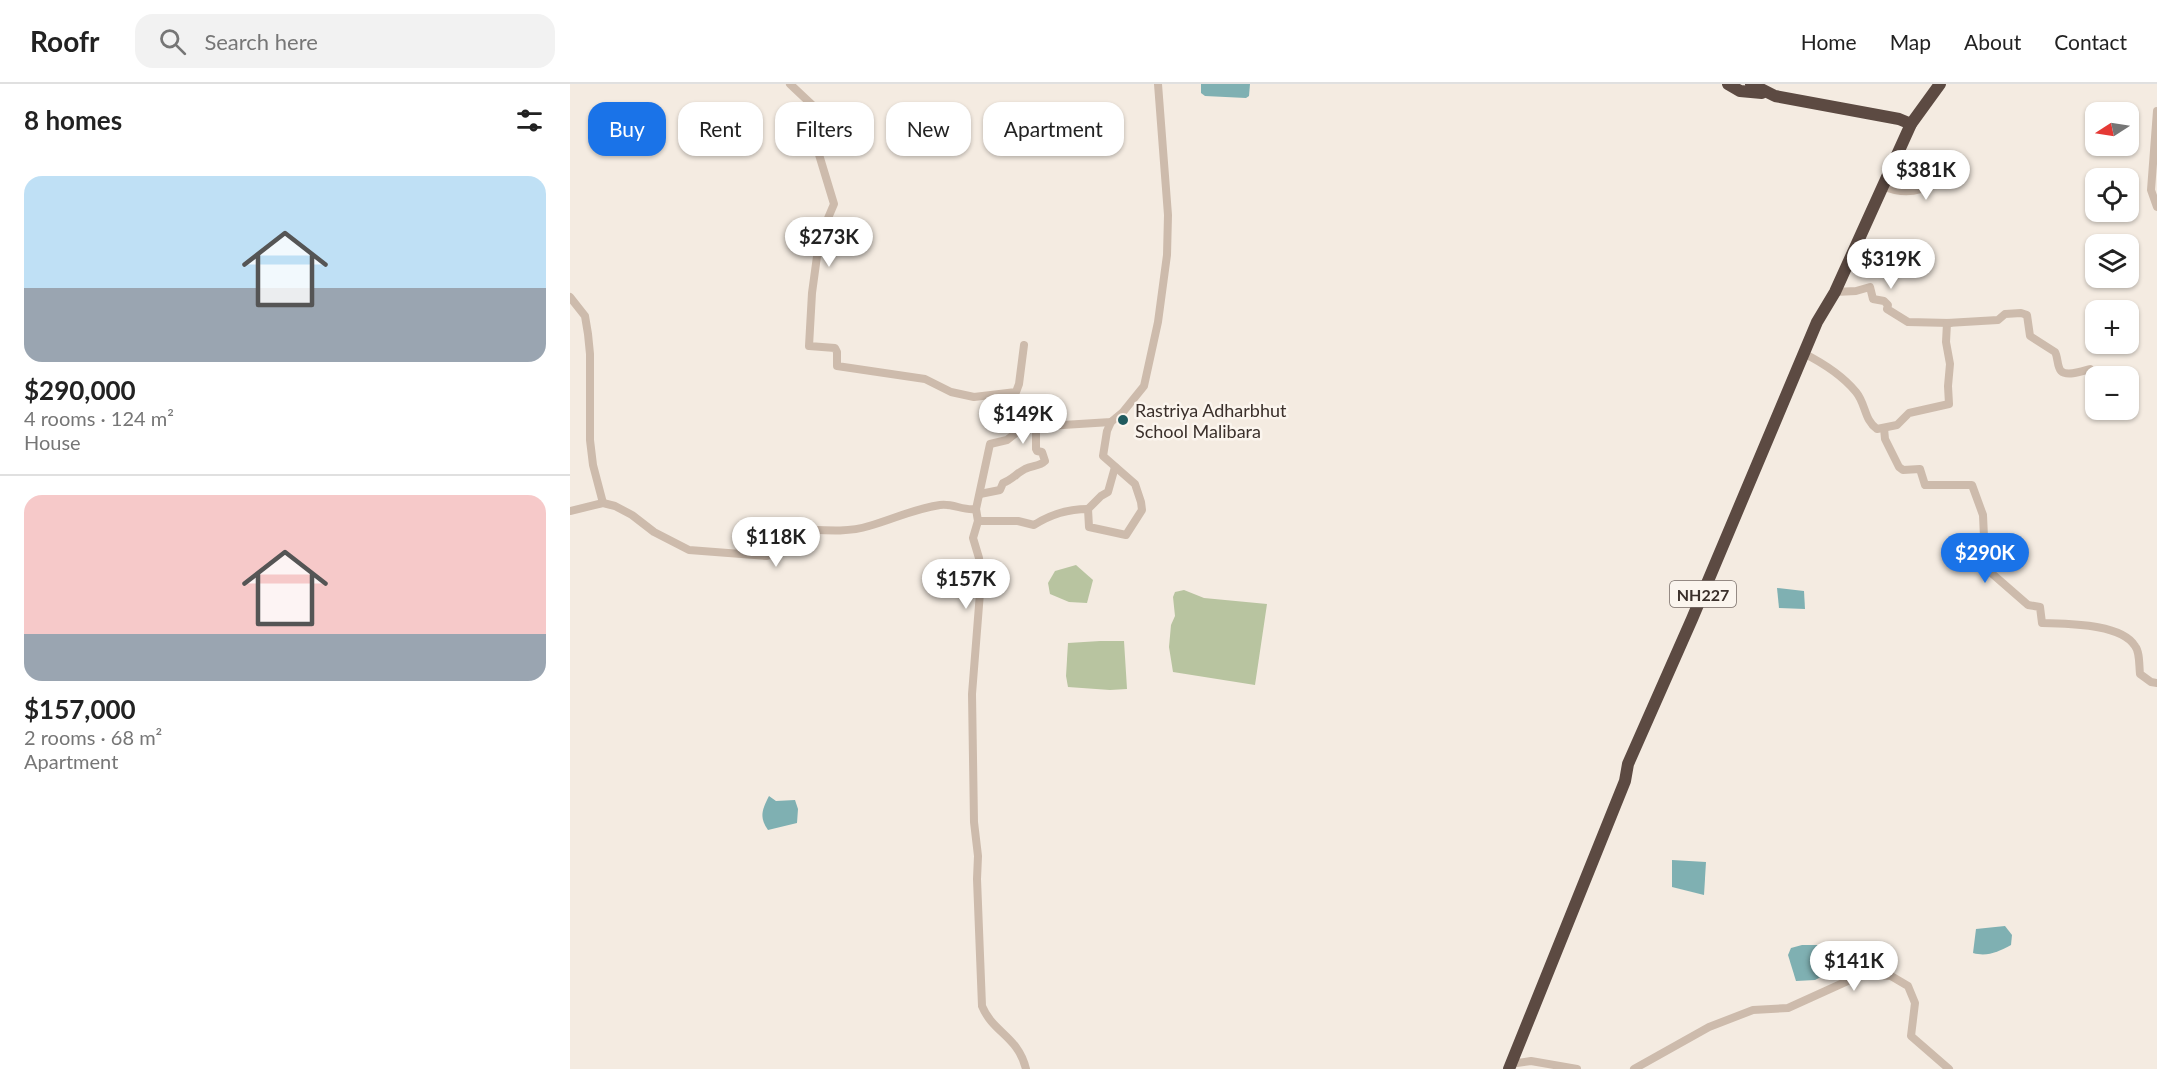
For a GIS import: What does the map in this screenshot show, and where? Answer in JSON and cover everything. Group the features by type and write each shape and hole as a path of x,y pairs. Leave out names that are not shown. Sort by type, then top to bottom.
{"highway":[{"path":"1728,84 1740,91 1766,93 1911,124"},
{"path":"1751,84 1766,93"},
{"name":"NH227","path":"1509,1067 1625,781 1635,746 1730,530 1803,353 1834,292 1911,124 1940,84"}],"street":[{"path":"790,84 825,117 830,127 817,148 834,204 820,237 812,293 809,346 835,348 837,366 925,379 958,395 974,397 1016,392 1024,345"},
{"path":"1088,509 1089,526 1125,535 1134,525 1142,510 1142,502 1135,484 1102,456 1111,422 1123,412 1144,386 1158,322 1167,255 1168,215 1158,84"},
{"path":"2157,111 2151,190 2157,207"},
{"path":"1883,186 1914,192 1931,184 1942,171 1945,163"},
{"path":"1834,292 1856,291 1870,287 1873,298 1884,301 1888,305 1887,309 1908,322 1950,323 1998,320 2005,314 2022,313 2027,315 2030,336 2055,352 2062,372 2073,373 2085,370"},
{"path":"570,297 585,316 588,334 590,440 593,465 603,503"},
{"path":"1803,353 1828,366 1845,381 1863,401 1870,424 1877,429 1884,428 1897,425 1909,413 1949,404 1950,364 1946,342 1947,323 1950,323"},
{"path":"987,395 1001,400 1003,403 1001,412 1004,416 1014,416 1020,421 1020,430"},
{"path":"1026,1069 1024,1059 1014,1042 986,1017 982,1006 978,856 974,822 972,694 981,580 979,558 973,538 978,521 976,509 990,444 1007,440 1020,430 1036,427 1111,422"},
{"path":"980,494 1000,490 1003,483 1011,480 1023,469 1045,461 1042,452 1037,452 1036,449 1036,427"},
{"path":"1884,428 1885,439 1899,467 1903,470 1920,469 1925,485 1972,485 1983,515 1985,560 1989,571 2028,605 2040,607 2042,623 2070,624 2124,634 2136,647 2140,674 2151,682 2157,683"},
{"path":"978,521 1018,521 1034,525 1054,514 1074,509 1088,509 1108,492 1115,467"},
{"path":"570,511 603,503 615,506 632,515 654,532 689,550 767,556 785,551 799,529 848,530 867,527 892,519 904,512 942,504 976,509"},
{"path":"1634,1069 1709,1027 1753,1010 1788,1008 1863,974 1891,976 1908,986 1915,1003 1911,1036 1949,1069"},
{"path":"1509,1067 1531,1061 1578,1069"}],"green space":[{"path":"1076,565 1093,580 1087,603 1069,602 1050,594 1048,583 1055,571"},
{"path":"1184,590 1204,598 1267,604 1255,685 1173,672 1169,647 1171,625 1175,616 1173,597 1175,592"},
{"path":"1124,641 1127,689 1068,687 1066,676 1068,643"}],"water":[{"path":"1201,84 1250,84 1249,96 1246,98 1205,96 1201,93"},
{"path":"1777,588 1804,591 1805,609 1779,608"},
{"path":"769,796 776,801 795,800 798,809 797,823 768,830 762,813"},
{"path":"1672,860 1706,862 1704,895 1672,887"},
{"path":"2005,926 2012,935 2011,945 1992,953 1973,953 1976,929"},
{"path":"1802,945 1827,948 1829,956 1827,974 1815,980 1796,981 1788,955 1791,948"}],"place":[{"name":"Rastriya Adharbhut School Malibara","path":"1123,420"}]}
